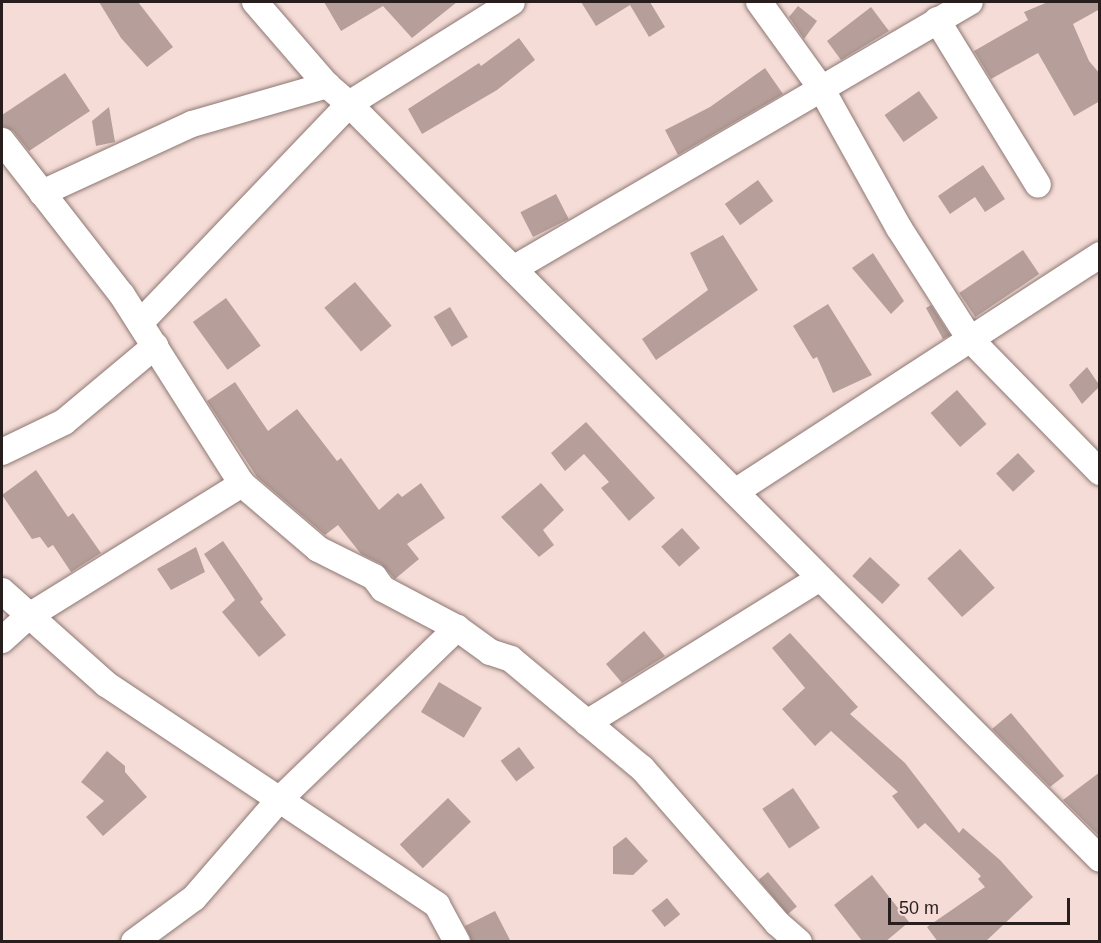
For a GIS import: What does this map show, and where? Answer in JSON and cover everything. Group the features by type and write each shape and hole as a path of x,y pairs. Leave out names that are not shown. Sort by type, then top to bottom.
{"street":[{"path":"255,2 327,85 350,104 1100,859"},
{"path":"140,323 350,104 512,2"},
{"path":"759,2 821,88 899,228 970,339 1100,472"},
{"path":"513,269 970,2"},
{"path":"938,20 1038,185"},
{"path":"42,193 192,124 327,85"},
{"path":"2,141 140,323 242,484 318,549 457,628 490,652 511,659 642,768 777,923 799,942"},
{"path":"735,492 1100,255"},
{"path":"2,452 64,422 155,346"},
{"path":"2,640 29,616 242,484"},
{"path":"588,723 820,578"},
{"path":"2,591 106,684 437,905 457,942"},
{"path":"134,942 194,898 279,800 457,628"}],"building":[{"path":"99,2 138,2 173,47 147,67 121,38"},
{"path":"324,2 457,2 412,38 383,6 341,31"},
{"path":"581,2 650,2 665,27 649,37 630,5 596,26"},
{"path":"1048,2 1100,2 1100,9 1073,24 1089,61 1100,74 1100,101 1074,116 1038,53 991,79 974,51 1028,20 1024,12"},
{"path":"798,6 817,21 804,39 789,17"},
{"path":"871,7 889,31 841,60 827,41"},
{"path":"519,38 535,60 497,90 422,134 408,109 479,63 481,66"},
{"path":"765,68 783,94 678,155 665,130 710,107"},
{"path":"65,73 90,111 29,151 13,131 2,126 2,115"},
{"path":"919,91 938,118 904,142 885,115"},
{"path":"109,107 115,142 96,146 92,121"},
{"path":"983,165 1005,199 985,212 975,197 950,214 938,196"},
{"path":"758,180 773,201 740,225 725,204"},
{"path":"556,194 569,219 533,237 520,212"},
{"path":"723,235 758,290 656,360 642,339 708,290 690,253"},
{"path":"1023,250 1039,274 975,317 959,293"},
{"path":"873,253 904,301 891,314 852,268"},
{"path":"355,282 392,326 361,351 324,308"},
{"path":"226,298 261,346 228,370 193,322"},
{"path":"828,304 872,375 833,393 817,357 813,359 793,326"},
{"path":"931,305 950,335 943,339 926,308"},
{"path":"450,307 468,337 452,347 434,317"},
{"path":"1087,367 1100,386 1082,404 1069,385"},
{"path":"235,382 268,431 297,409 337,461 341,458 379,510 398,493 402,497 421,483 445,518 407,544 419,559 395,579 381,564 361,554 338,525 325,535 257,477 207,401"},
{"path":"957,390 987,424 960,447 931,413"},
{"path":"586,422 655,498 629,521 601,488 609,482 584,454 565,471 551,453"},
{"path":"1018,453 1035,471 1013,492 996,473"},
{"path":"36,470 68,517 73,513 101,553 71,572 53,545 48,548 40,537 32,539 2,495"},
{"path":"541,483 564,510 543,530 554,545 539,557 501,517"},
{"path":"682,528 700,548 679,567 661,547"},
{"path":"223,541 263,599 260,602 286,635 259,657 222,612 235,600 204,554"},
{"path":"196,547 205,572 171,590 157,569"},
{"path":"960,549 995,588 962,617 927,578"},
{"path":"870,557 900,585 882,604 852,576"},
{"path":"644,631 665,656 622,683 606,664"},
{"path":"790,633 858,707 850,714 905,763 959,833 963,828 1000,860 1033,897 985,942 938,942 927,927 985,887 978,879 981,876 925,823 918,829 892,796 898,792 831,731 815,746 782,709 805,688 772,648"},
{"path":"439,682 482,708 464,738 421,712"},
{"path":"1011,713 1064,776 1050,787 992,729"},
{"path":"519,747 535,768 516,782 501,761"},
{"path":"107,751 125,766 125,772 147,797 103,836 86,817 104,801 81,782"},
{"path":"1100,772 1100,837 1063,800"},
{"path":"793,788 820,828 789,848 762,809"},
{"path":"448,798 471,822 423,868 400,845"},
{"path":"626,837 648,861 633,875 613,874 613,847"},
{"path":"768,872 797,906 788,914 759,880"},
{"path":"872,875 909,922 885,942 863,942 834,905"},
{"path":"667,898 680,914 665,927 651,911"},
{"path":"495,911 511,942 472,942 465,926"}]}
